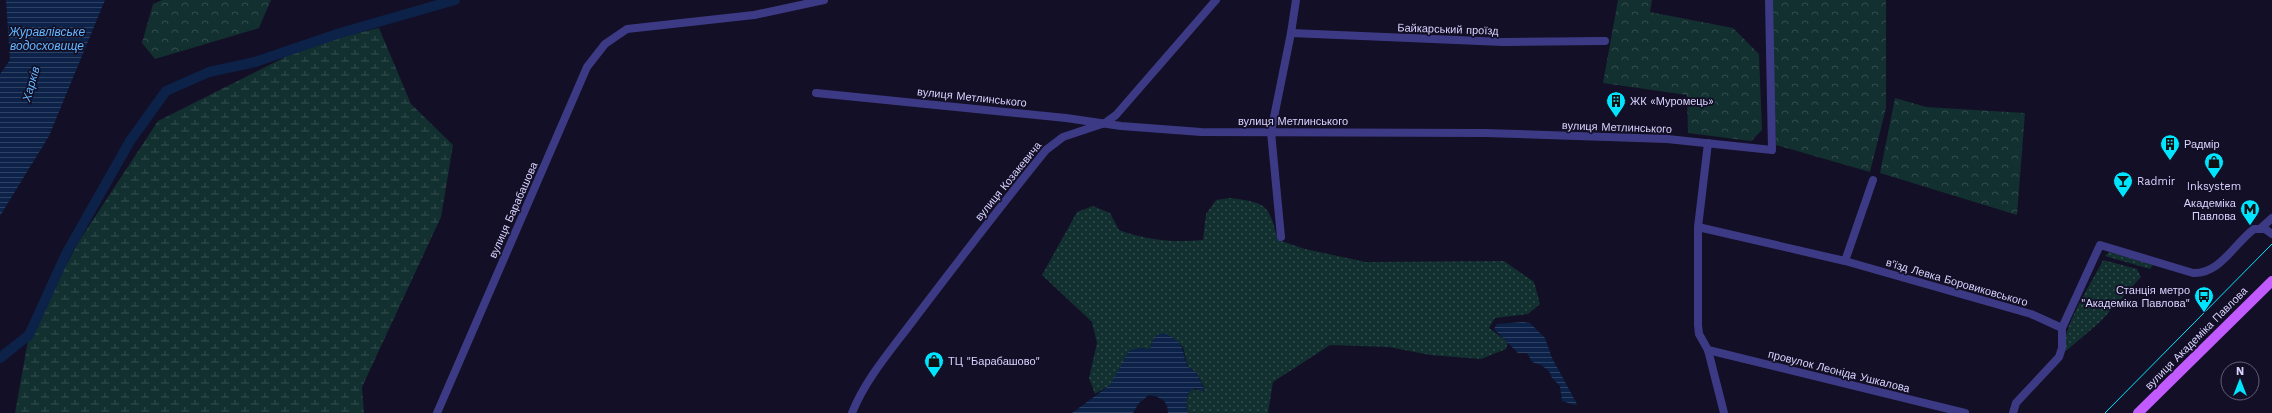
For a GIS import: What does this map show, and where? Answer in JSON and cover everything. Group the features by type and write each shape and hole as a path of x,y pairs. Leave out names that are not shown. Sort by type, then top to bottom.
{"main road":[{"name":"вулиця Академіка Павлова","path":"2138,413 2272,281"}],"street":[{"name":"вулиця Барабашова","path":"437,413 587,67 605,44 627,29 754,15 824,0"},
{"name":"вулиця Козакевича","path":"852,413 860,397 890,353 949,273 1046,150 1063,137 1105,123 1116,115 1216,0"},
{"path":"1281,237 1271,132 1291,34 1296,0"},
{"name":"вулиця Метлинського","path":"816,93 1201,132 1485,133 1667,139 1772,150 1768,0"},
{"name":"Байкарський проїзд","path":"1291,34 1503,42 1605,41"},
{"path":"1708,143 1698,227 1698,325 1699,334 1708,350 1724,413"},
{"path":"1844,262 1873,180"},
{"path":"2013,413 2016,403 2059,357 2062,348 2062,328 2100,245 2193,273 2202,273 2217,265 2251,231 2261,228 2272,218"},
{"name":"в'їзд Левка Боровиковського","path":"1698,227 1844,262 2031,314 2062,328"},
{"path":"2261,228 2272,234"},
{"name":"провулок Леоніда Ушкалова","path":"1708,350 1965,413"}],"green space":[{"path":"162,0 271,0 259,28 155,59 142,43 153,4"},
{"path":"1618,0 1652,0 1650,12 1733,28 1759,54 1762,130 1751,141 1688,133 1687,95 1603,83"},
{"path":"1771,0 1886,0 1886,108 1870,172 1776,145"},
{"path":"379,28 411,104 453,145 441,217 362,387 364,413 15,413 29,335 79,241 158,121 311,44"},
{"path":"1895,98 1926,107 2025,113 2017,215 1880,173"},
{"path":"1230,198 1252,202 1264,207 1272,219 1278,240 1305,249 1366,262 1504,261 1534,282 1540,304 1528,314 1495,318 1489,328 1508,342 1506,349 1481,359 1430,355 1389,347 1330,345 1273,382 1268,413 1188,413 1186,401 1191,389 1200,390 1204,388 1197,373 1188,367 1183,347 1173,338 1152,341 1150,349 1137,348 1125,358 1121,369 1110,385 1095,394 1089,378 1097,343 1092,322 1042,275 1077,212 1093,206 1110,213 1119,230 1139,236 1171,241 1203,240 1206,214 1216,200"},
{"path":"2109,252 2153,265 2150,269 2105,256"},
{"path":"2103,260 2137,269 2141,277 2100,322 2066,351 2065,343 2067,332 2072,319"}],"water":[{"name":"Журавлівське водосховище","path":"6,0 105,0 49,136 0,216 0,74 10,60"},
{"path":"1523,322 1530,323 1545,338 1552,358 1577,404 1575,405 1562,401 1560,386 1552,378 1549,371 1541,365 1532,362 1527,353 1518,353 1494,329 1497,324"},
{"path":"1164,333 1180,343 1188,367 1197,373 1205,392 1195,388 1188,393 1186,407 1188,413 1168,413 1167,405 1163,400 1149,395 1139,403 1133,413 1072,413 1110,385 1129,351 1137,348 1150,349 1152,341 1157,335"}],"waterway":[{"path":"0,358 29,335 66,254 130,141 166,91 209,72 255,62 340,33 455,0"}],"tram line":[{"path":"2105,413 2272,244"}],"place":[{"name":"ЖК «Муромець»","path":"1616,118"},
{"name":"Радмір","path":"2170,161"},
{"name":"Inksystem","path":"2214,179"},
{"name":"Radmir","path":"2123,198"},
{"name":"Академіка Павлова","path":"2250,226"},
{"name":"Станція метро \"Академіка Павлова\"","path":"2204,313"},
{"name":"ТЦ \"Барабашово\"","path":"934,378"}],"water label":[{"name":"Харків","path":"31,84"}]}
